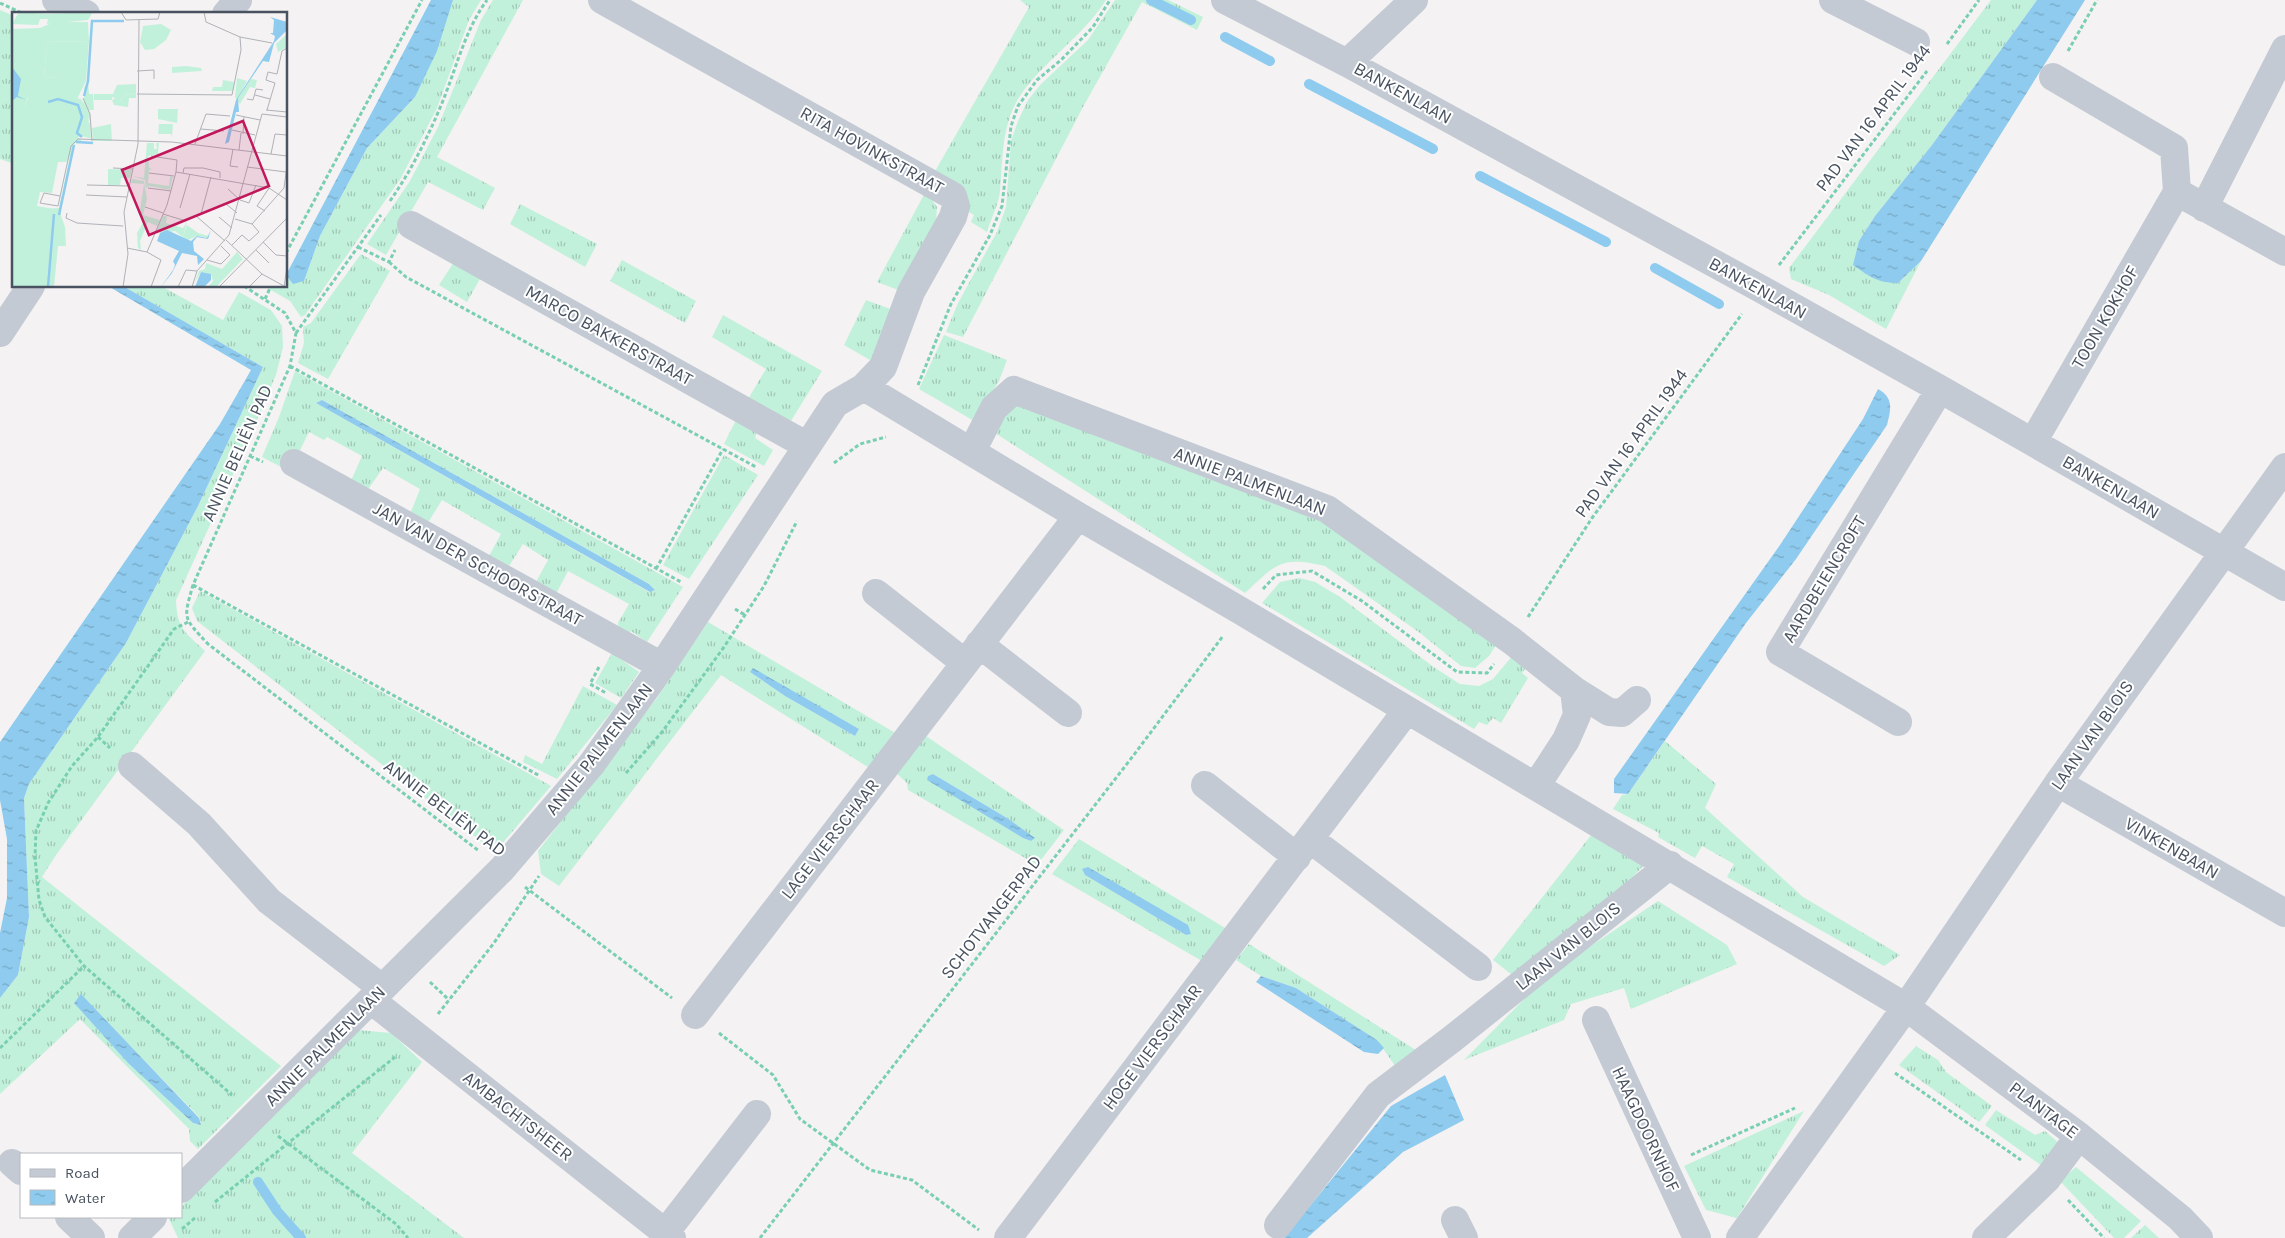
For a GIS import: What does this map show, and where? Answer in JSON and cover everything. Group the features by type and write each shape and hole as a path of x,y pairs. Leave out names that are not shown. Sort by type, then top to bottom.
{"street":[{"path":"56,0 82,12"},
{"path":"228,12 238,0"},
{"name":"RITA HOVINKSTRAAT","path":"602,0 953,196 956,206 954,217 911,292 883,367 864,387"},
{"name":"BANKENLAAN","path":"1225,0 1347,63 1761,289 1940,389 2285,587"},
{"path":"1347,63 1414,0"},
{"path":"1833,0 1916,42"},
{"path":"2204,208 2285,48"},
{"path":"2053,77 2174,148 2177,192 2285,252"},
{"name":"TOON KOKHOF","path":"2033,442 2177,192"},
{"name":"MARCO BAKKERSTRAAT","path":"411,225 806,445"},
{"path":"4,319 29,288"},
{"path":"864,387 906,414 972,451 1078,516 1670,865 1906,1007"},
{"name":"ANNIE PALMENLAAN","path":"182,1188 502,868 591,765 710,596 806,445 835,404 864,387"},
{"name":"AARDBEIENCROFT","path":"1898,722 1780,652 1940,389"},
{"name":"ANNIE PALMENLAAN","path":"972,451 994,408 1014,390 1327,509 1512,642 1574,690 1609,712 1622,713 1637,700"},
{"name":"JAN VAN DER SCHOORSTRAAT","path":"294,462 662,666"},
{"name":"LAAN VAN BLOIS","path":"1740,1238 1906,1007 2058,783 2285,467"},
{"name":"LAGE VIERSCHAAR","path":"695,1015 1078,516"},
{"path":"876,592 1068,713"},
{"path":"1536,786 1566,740 1577,715 1574,690"},
{"name":"HOGE VIERSCHAAR","path":"996,1236 1303,848 1408,710"},
{"name":"AMBACHTSHEER","path":"132,766 199,824 269,901 376,994 668,1235 757,1114"},
{"name":"VINKENBAAN","path":"2058,783 2285,912"},
{"path":"1205,785 1303,848 1478,967"},
{"name":"LAAN VAN BLOIS","path":"1278,1225 1378,1095 1452,1039 1670,865"},
{"name":"PLANTAGE","path":"1906,1007 2079,1136 2180,1218 2199,1238"},
{"name":"HAAGDOORNHOF","path":"1596,1020 1697,1238"},
{"path":"1986,1238 2047,1179 2079,1136"},
{"path":"70,1218 91,1238"},
{"path":"132,1238 152,1218"},
{"name":"PLANTAGE","path":"2180,1218 2218,1238"}],"path":[{"path":"288,249 422,0"},
{"path":"389,202 405,179 442,105 477,14 487,0"},
{"path":"832,466 860,444 895,434 906,414 951,304 990,236 1002,206 1011,126 1018,106 1037,80 1061,60 1093,27 1110,0"},
{"name":"PAD VAN 16 APRIL 1944","path":"1946,46 1980,0"},
{"path":"2053,77 2097,0"},
{"path":"0,3 20,12"},
{"name":"PAD VAN 16 APRIL 1944","path":"1241,611 1276,575 1312,571 1362,601 1457,672 1487,673 1512,642 1592,518 1761,289 1928,69"},
{"path":"247,288 285,313 296,333 384,210"},
{"path":"389,262 406,277 723,449 656,569"},
{"path":"265,299 270,288"},
{"name":"ANNIE BELIËN PAD","path":"296,333 290,366 193,584 184,614 188,622 208,644 773,1075 800,1119 870,1170 912,1180 996,1236"},
{"path":"290,366 656,569 710,596"},
{"path":"623,776 662,732 724,647 764,586 801,512"},
{"path":"193,584 568,792"},
{"name":"SCHOTVANGERPAD","path":"760,1238 1133,756 1241,611"},
{"path":"188,622 174,629 98,737 72,766 48,803 36,831 35,857 39,900 45,917 84,966 255,1115"},
{"path":"0,1048 84,966"},
{"path":"1870,1055 2047,1179 2104,1238"},
{"path":"1664,1167 1795,1108 1835,1104"},
{"path":"286,1143 396,1224 408,1238"}],"green space":[{"path":"453,0 481,0 469,20 437,108 401,178 305,315 301,317 290,301 267,288 288,288 288,276 304,281 320,236 367,148 415,97"},
{"path":"493,0 523,0 437,157 495,188 483,210 428,182 386,255 367,244 410,181 438,127 481,20"},
{"path":"1020,0 1106,0 1086,26 1029,83 1014,107 1006,130 999,197 987,232 971,222 974,215 967,211 934,173 1029,7"},
{"path":"1115,0 1168,0 1203,17 1197,30 1142,2 1083,107 963,337 946,332 958,303 997,232 1006,207 1011,141 1028,100 1041,84 1088,40"},
{"path":"1991,0 2037,0 1932,145 1875,216 1859,241 1898,283 1921,261 1886,329 1829,295 1791,279 1789,268"},
{"path":"0,10 12,15 12,163 0,159"},
{"path":"926,191 937,207 936,221 901,291 877,282"},
{"path":"520,204 597,244 585,267 510,224"},
{"path":"361,254 390,271 328,379 298,363 304,343 303,327 311,323"},
{"path":"622,260 696,301 685,323 610,281"},
{"path":"454,262 481,277 467,302 439,285"},
{"path":"126,288 165,288 223,320 239,292 271,310 282,326 283,347 276,375 176,600 180,624 205,651 56,855 42,877 281,1066 198,1149 190,1141 189,1129 80,1019 0,1094 0,998 18,975 29,917 24,798 29,784 126,643 198,506 263,367","holes":["81,995 199,1117 201,1125 193,1123 128,1063 74,1003"]},
{"path":"866,300 893,310 875,363 844,345"},
{"path":"723,315 822,371 789,424 748,399 766,369 712,337"},
{"path":"944,335 1007,360 999,381 974,421 919,389"},
{"path":"295,371 683,587 647,642 631,631 628,635 619,630 618,623 629,604 568,571 556,594 537,586 537,580 548,560 523,544 509,566 496,563 489,556 501,534 442,500 429,521 425,523 410,514 420,489 383,468 369,488 364,490 350,483 362,456 327,437 324,440 309,432 300,450 288,452 281,467 262,457 279,417","holes":["322,400 649,584 655,590 649,592 316,403"]},
{"path":"1029,401 1334,522 1498,642 1489,656 1475,668 1461,666 1420,633 1325,566 1310,563 1289,562 1280,564 1245,593 995,433 1010,409"},
{"path":"736,420 757,431 755,438 773,450 764,466 724,444"},
{"path":"724,455 758,475 689,579 663,565"},
{"path":"1299,578 1315,582 1340,597 1435,668 1460,684 1479,686 1493,679 1513,655 1527,666 1522,673 1528,678 1501,723 1493,718 1487,725 1479,722 1474,729 1262,603 1280,582"},
{"path":"200,591 551,786 495,852 197,621 192,608"},
{"path":"708,622 897,734 871,769 721,675 559,886 541,874 538,851 657,698","holes":["753,669 859,729 855,736 785,696 750,672"]},
{"path":"612,653 639,672 621,698 595,683"},
{"path":"583,686 617,705 557,779 523,762 525,755 542,764"},
{"path":"923,734 1064,830 1037,865 908,790 907,783 895,772","holes":["933,774 1007,818 1034,838 1031,841 1023,838 928,780 928,776"]},
{"path":"1665,741 1716,784 1705,808 1803,897 1900,955 1884,966 1727,877 1734,864 1702,846 1695,858 1658,837 1659,833 1613,809 1622,795 1628,794"},
{"path":"1592,834 1645,864 1604,907 1516,978 1493,960"},
{"path":"1079,839 1230,931 1207,964 1052,874","holes":["1082,869 1190,934 1186,935 1085,875"]},
{"path":"1658,901 1727,945 1737,964 1631,1009 1624,988 1571,1004 1564,1020 1464,1060 1549,974"},
{"path":"1249,944 1422,1054 1398,1070 1377,1040 1296,988 1261,976 1236,960"},
{"path":"358,1030 391,1033 422,1062 352,1153 464,1238 178,1238 169,1219 182,1218 182,1206"},
{"path":"1916,1046 1938,1060 1946,1072 1992,1106 1979,1122 1899,1065"},
{"path":"1996,1110 2035,1135 2045,1131 2060,1144 2042,1166 1985,1125"},
{"path":"1804,1111 1737,1218 1706,1210 1684,1166"},
{"path":"2076,1167 2141,1221 2124,1238 2114,1238 2060,1181"},
{"path":"2145,1225 2159,1238 2131,1238"}],"water":[{"path":"431,0 453,0 437,51 415,97 367,148 320,236 304,281 293,284 288,278 288,271"},
{"path":"2037,0 2085,0 1921,261 1898,283 1879,280 1864,273 1853,265 1859,241 1875,216 1932,145"},
{"path":"111,288 126,288 263,367 198,506 126,643 29,784 24,798 29,917 18,975 0,998 0,933 7,898 7,839 0,800 0,742 220,424 251,370"},
{"path":"1878,389 1887,396 1890,404 1887,425 1796,559 1746,623 1628,794 1614,793 1614,779 1780,545 1863,419"},
{"path":"322,400 649,584 655,590 650,592 316,403"},
{"path":"753,668 859,729 855,736 785,696 750,672"},
{"path":"933,774 1007,818 1035,838 1031,841 1023,838 927,780 928,776"},
{"path":"1088,867 1188,925 1191,934 1186,935 1085,875 1082,869"},
{"path":"1261,976 1296,988 1377,1040 1384,1048 1378,1054 1364,1052 1256,982"},
{"path":"81,994 199,1118 201,1125 193,1123 128,1063 74,1003"},
{"path":"1445,1075 1464,1120 1403,1152 1307,1238 1284,1238 1391,1106"}],"waterway":[{"path":"1151,0 1191,20"},
{"path":"1225,37 1270,61"},
{"path":"1309,84 1433,149"},
{"path":"1480,176 1606,242"},
{"path":"1655,268 1719,304"},
{"path":"258,1182 277,1211 301,1238"}]}
